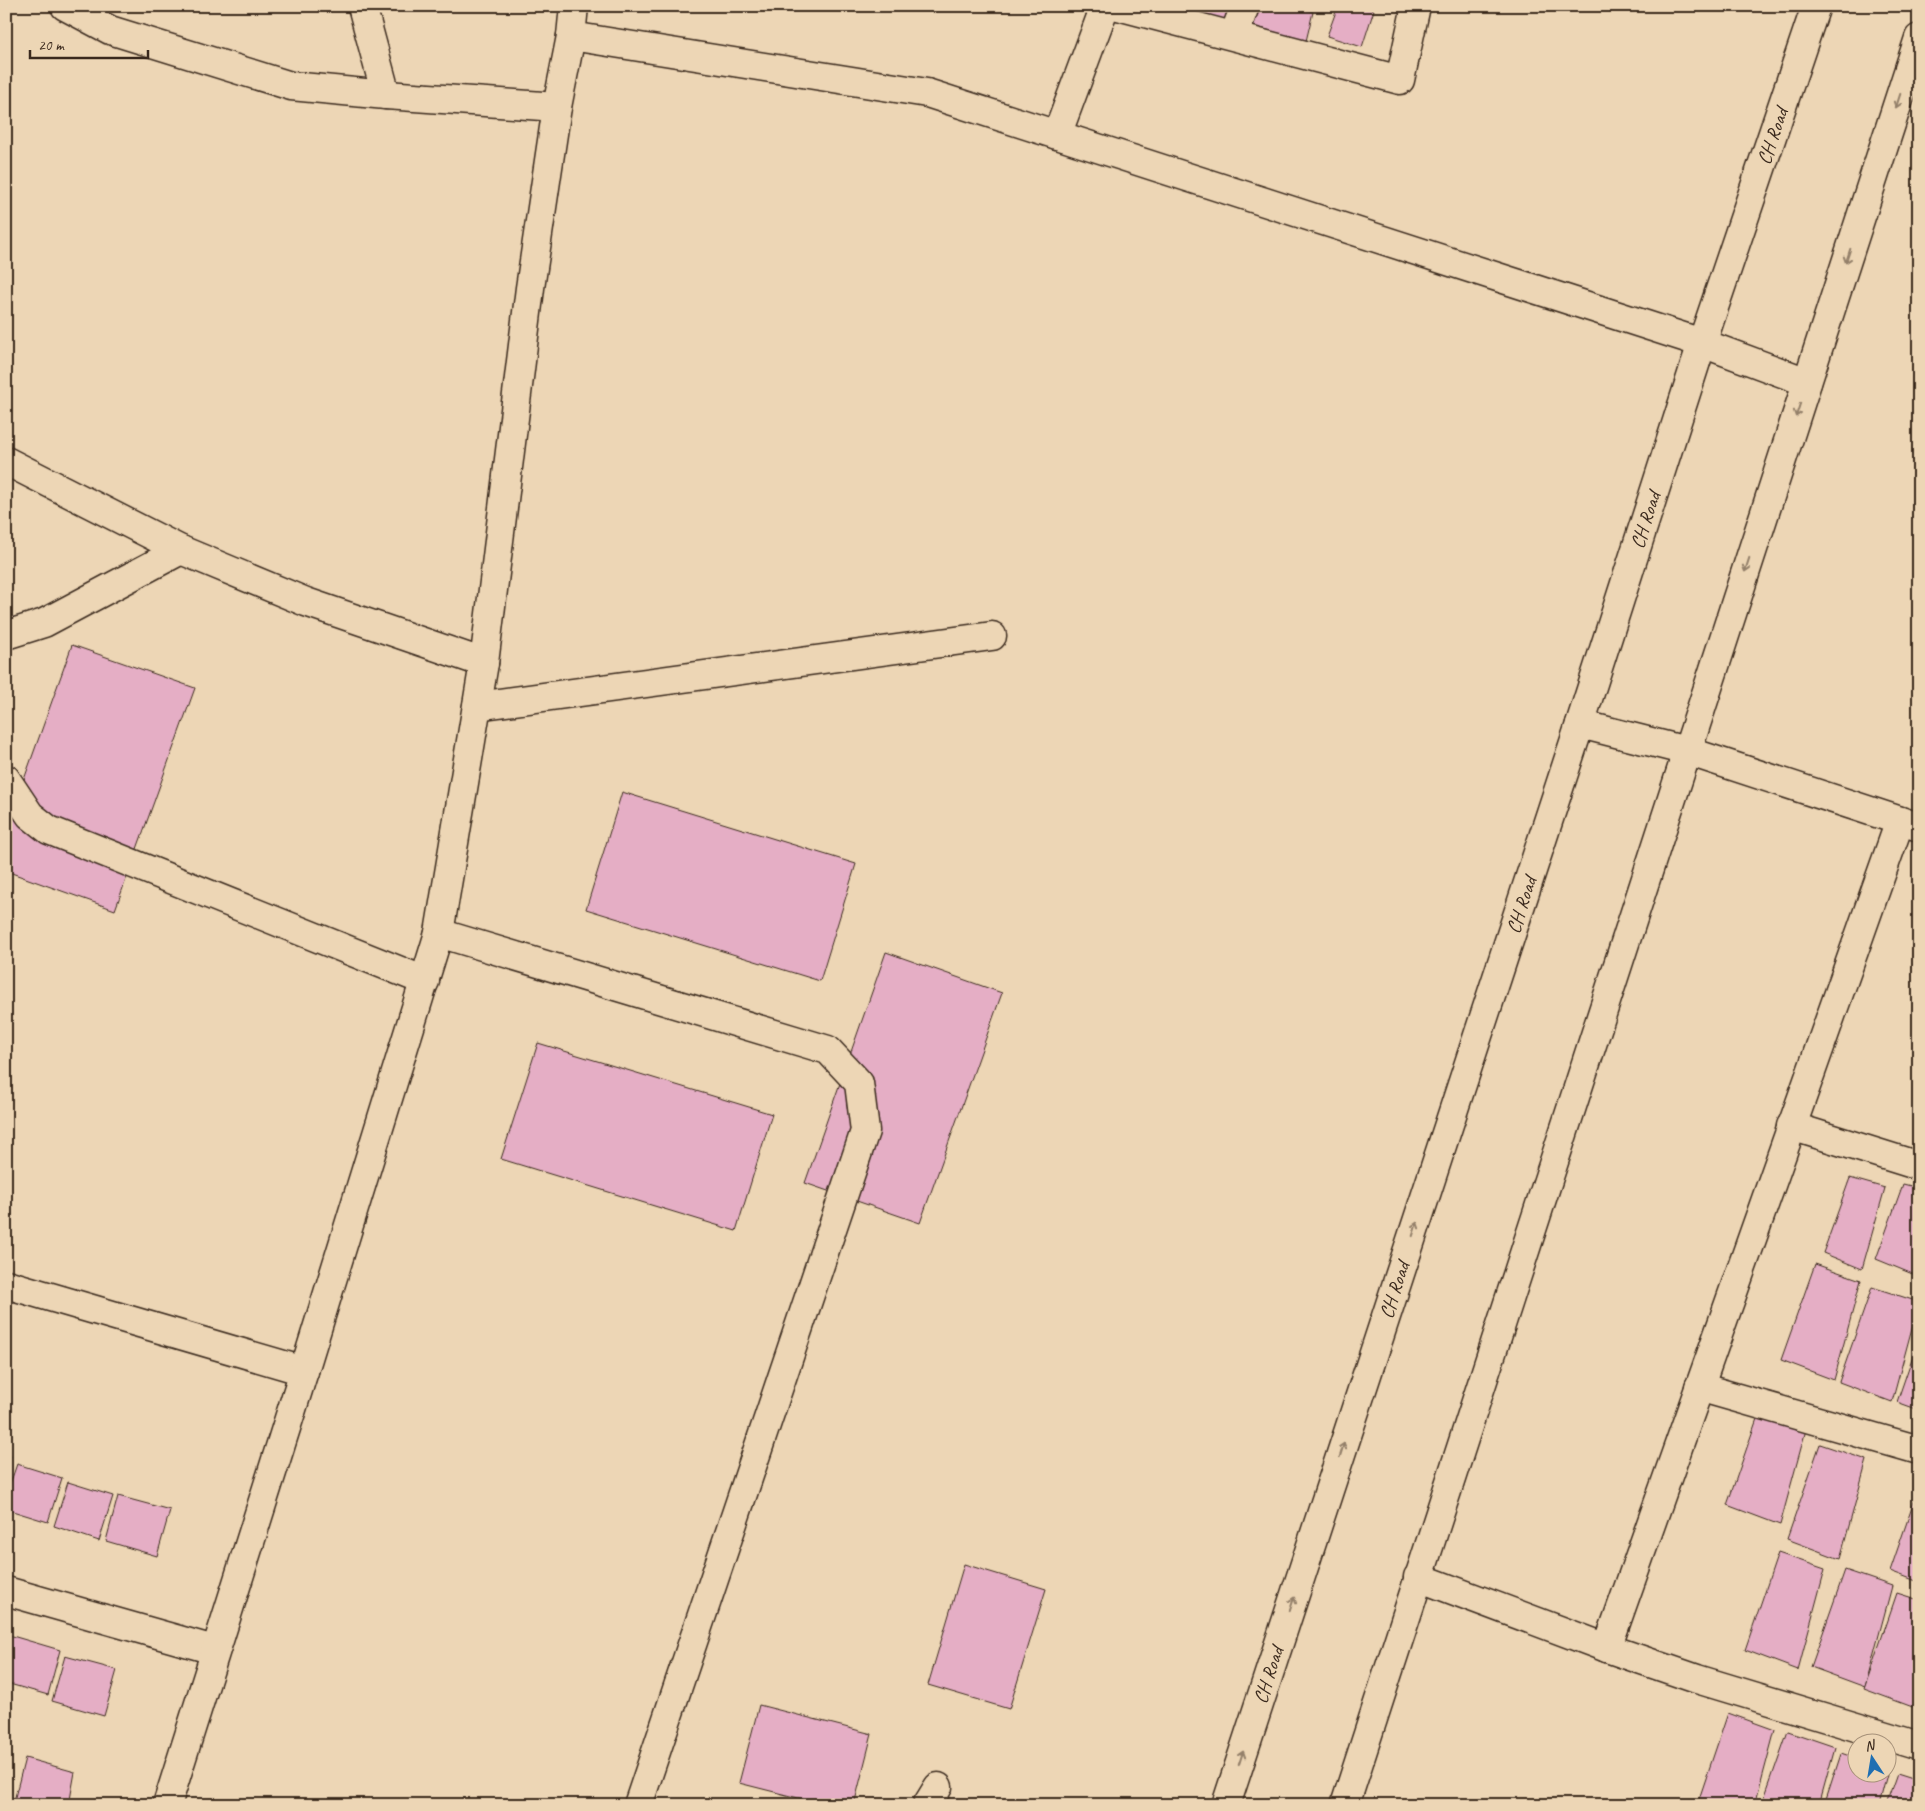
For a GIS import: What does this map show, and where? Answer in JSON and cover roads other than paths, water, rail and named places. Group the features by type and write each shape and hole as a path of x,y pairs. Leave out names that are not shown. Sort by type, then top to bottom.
{"street":[{"path":"65,6 110,30 291,86 557,107"},
{"path":"362,6 386,95"},
{"path":"167,1805 214,1650 304,1371 439,933 484,663 530,288 557,107 571,36 574,6"},
{"path":"1057,135 1105,6"},
{"path":"1118,6 1400,80 1416,6"},
{"path":"1234,36 1245,6"},
{"name":"CH Road","path":"1226,1805 1580,724 1702,343 1816,6"},
{"path":"571,36 927,93 1702,343 1807,382"},
{"path":"1345,1805 1919,38"},
{"path":"6,461 181,550 306,602 484,663"},
{"path":"6,635 44,623 181,550"},
{"path":"476,706 992,636"},
{"path":"1580,724 1687,751 1909,824 1791,1126 1607,1648"},
{"path":"6,779 30,815 49,830 425,981"},
{"path":"439,933 828,1050 859,1083 865,1131 638,1805"},
{"path":"1791,1126 1919,1166"},
{"path":"6,1284 304,1371"},
{"path":"1700,1387 1919,1450"},
{"path":"1418,1577 1607,1648 1697,1679 1919,1746"},
{"path":"6,1591 214,1650"}]}
